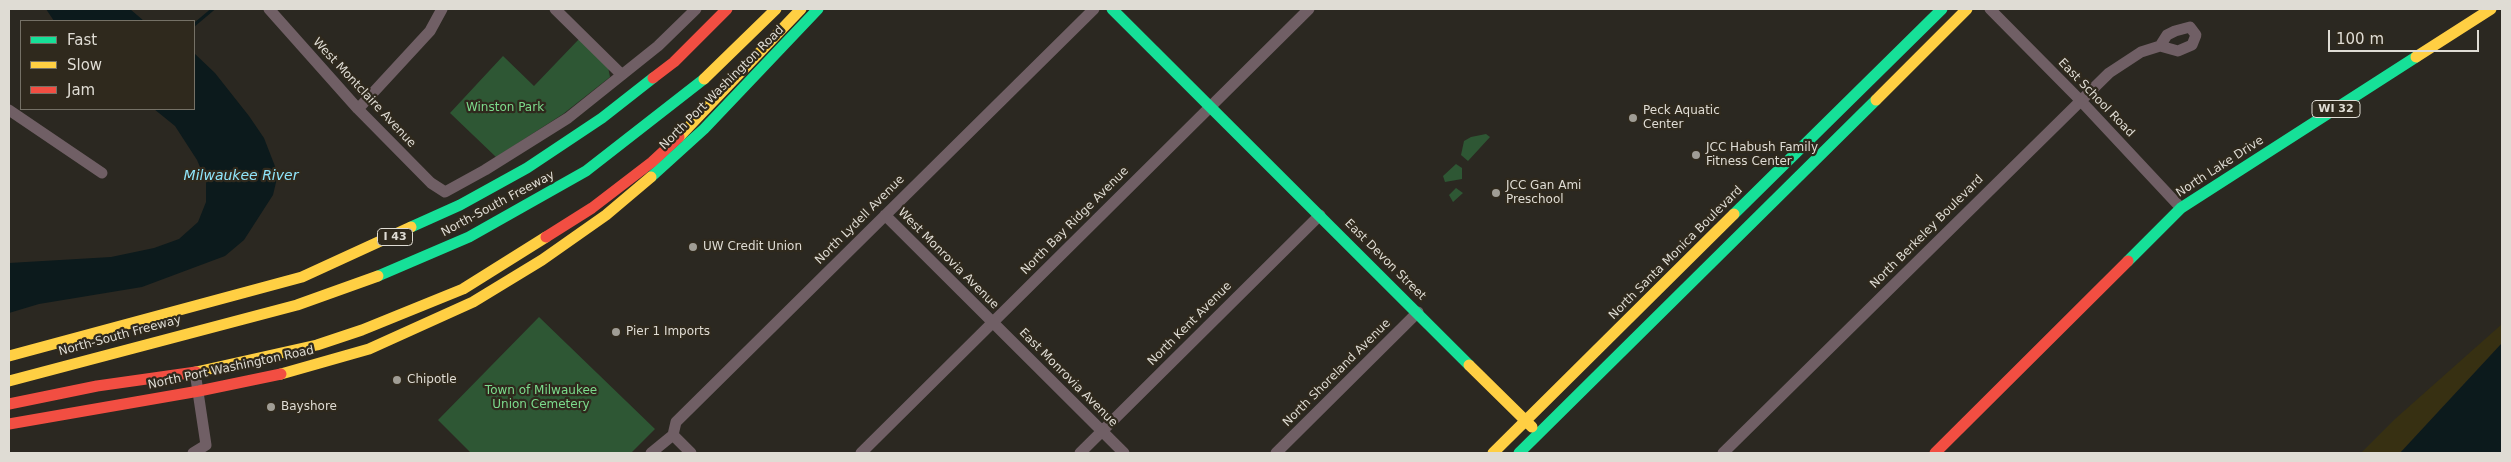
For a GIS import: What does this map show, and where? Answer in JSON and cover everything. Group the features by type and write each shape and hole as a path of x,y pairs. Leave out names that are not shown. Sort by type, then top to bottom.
{"main road":[{"name":"North-South Freeway","path":"9,356 302,277 460,205 527,168 602,118 674,62 727,9"},
{"name":"North-South Freeway","path":"9,381 297,305 390,272 469,237 586,171 699,84 776,9"},
{"name":"North Port Washington Road","path":"9,404 97,386 195,372 317,345 362,330 463,288 592,208 652,162 698,119 801,9"},
{"name":"North Port Washington Road","path":"9,424 199,391 304,369 369,349 473,302 535,265 606,215 680,152 818,9"},
{"name":"East Devon Street","path":"1112,9 1539,434"},
{"name":"North Santa Monica Boulevard","path":"1493,453 1942,9"},
{"path":"1519,453 1967,9"},
{"name":"North Lake Drive","path":"1935,453 2181,208 2491,9"}],"street":[{"name":"West Montclaire Avenue","path":"269,9 358,109 431,183 443,192 542,136 622,75"},
{"path":"358,109 430,31 442,9"},
{"path":"555,9 622,75 658,46 696,9"},
{"name":"North Lydell Avenue","path":"651,453 672,435 676,422 1094,9"},
{"name":"North Bay Ridge Avenue","path":"861,453 1309,9"},
{"name":"East School Road","path":"1990,9 2080,100 2181,208"},
{"name":"North Berkeley Boulevard","path":"1723,453 2080,100 2109,73 2141,52 2160,46"},
{"path":"9,110 102,173"},
{"name":"West Monrovia Avenue","path":"885,215 992,322"},
{"name":"North Kent Avenue","path":"1080,453 1320,215"},
{"name":"North Shoreland Avenue","path":"1276,453 1418,312"},
{"name":"East Monrovia Avenue","path":"992,322 1124,453"},
{"path":"193,453 206,445 195,372"},
{"path":"672,435 691,453"}],"green space":[{"name":"Winston Park","path":"580,38 608,67 610,77 563,114 496,157 450,113 503,56 534,86"},
{"path":"1486,134 1490,137 1468,161 1461,155 1464,141 1471,137"},
{"path":"1456,164 1462,168 1462,179 1445,182 1443,176"},
{"path":"1456,188 1463,193 1453,202 1449,195"},
{"name":"Town of Milwaukee Union Cemetery","path":"539,317 655,429 631,453 471,453 438,420"}],"sand":[{"path":"2502,324 2502,343 2400,453 2361,453 2395,419"}],"water":[{"path":"46,9 130,9 143,20 53,20"},
{"name":"Milwaukee River","path":"195,54 215,73 249,116 264,138 278,174 273,195 244,240 225,256 142,287 39,304 9,313 9,263 111,257 154,248 179,239 198,222 206,202 206,181 197,160 175,126 155,110 195,110"},
{"path":"2502,343 2502,453 2400,453"}],"waterway":[{"path":"195,24 213,9"}],"traffic: fast":[{"path":"651,177 704,129 818,9"},
{"path":"1112,9 1469,365"},
{"path":"1734,214 1942,9"},
{"path":"2128,261 2181,208 2416,57"},
{"path":"411,227 460,205 527,168 602,118 653,78"},
{"path":"378,276 469,237 586,171 704,79"},
{"path":"1519,453 1876,100"}],"traffic: slow":[{"path":"704,79 776,9"},
{"path":"679,137 801,9"},
{"path":"1876,100 1967,9"},
{"path":"2416,57 2491,9"},
{"path":"281,374 369,349 473,302 542,260 606,215 651,177"},
{"path":"1493,453 1734,214"},
{"path":"9,356 302,277 411,227"},
{"path":"196,372 317,345 362,330 463,289 546,237"},
{"path":"9,381 297,305 378,276"},
{"path":"1469,365 1532,427"}],"traffic: jam":[{"path":"653,78 674,62 727,9"},
{"path":"546,237 592,208 652,162 679,137"},
{"path":"1935,453 2128,261"},
{"path":"9,404 97,386 196,372"},
{"path":"9,424 199,391 281,374"}],"place":[{"name":"Peck Aquatic Center","path":"1633,118"},
{"name":"JCC Habush Family Fitness Center","path":"1696,155"},
{"name":"JCC Gan Ami Preschool","path":"1496,193"},
{"name":"UW Credit Union","path":"693,247"},
{"name":"Pier 1 Imports","path":"616,332"},
{"name":"Chipotle","path":"397,380"},
{"name":"Bayshore","path":"271,407"}]}
